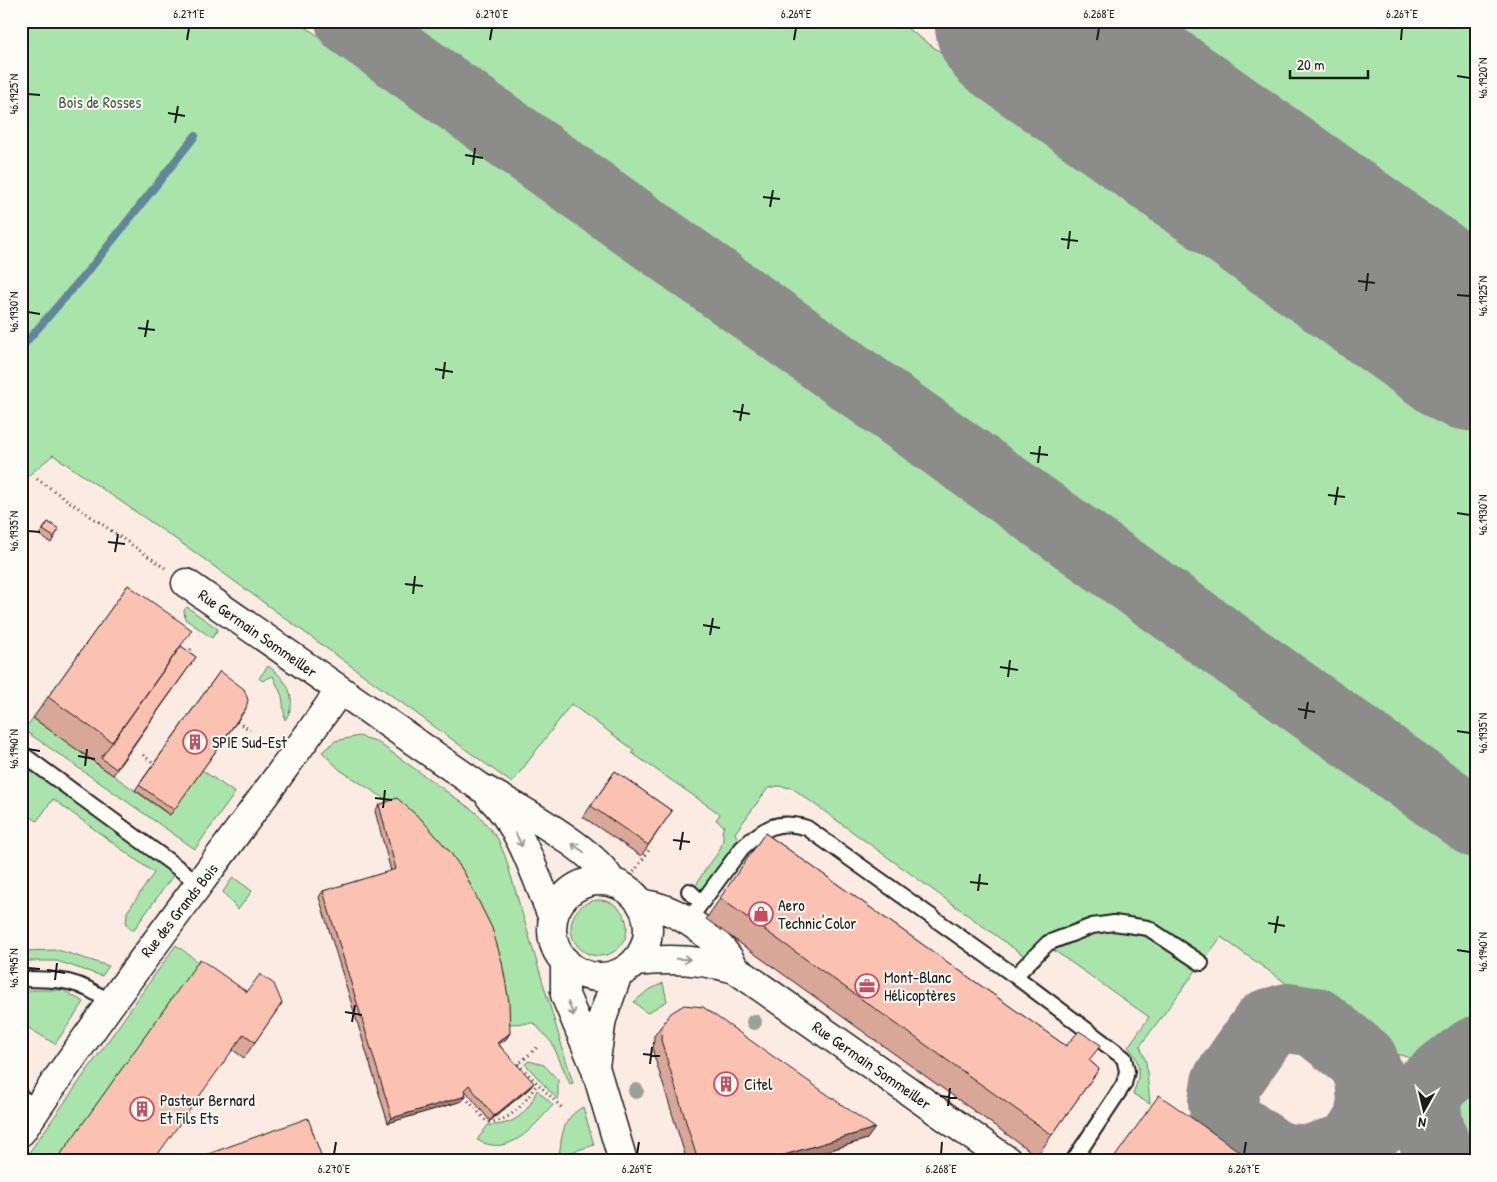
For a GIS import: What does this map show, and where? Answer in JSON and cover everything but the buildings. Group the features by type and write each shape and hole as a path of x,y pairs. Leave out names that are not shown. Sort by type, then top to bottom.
{"street":[{"name":"Rue Germain Sommeiller","path":"186,583 480,787 528,813 595,860 626,891 649,930 645,948 626,968 601,1025 595,1067"},
{"name":"Rue des Grands Bois","path":"21,1132 29,1102 110,1003 200,884 340,690"},
{"name":"Rue Germain Sommeiller","path":"480,787 502,810 518,837 553,918 553,936 559,954 565,961 590,976 609,976 626,968 664,959 692,960 735,969"},
{"name":"Rue Germain Sommeiller","path":"553,918 561,900 575,888 592,881 626,891 662,907 695,912 735,969 1008,1161"},
{"name":"Rue Germain Sommeiller","path":"565,961 565,996 595,1067 623,1161"}],"lane":[{"path":"21,753 200,884"},
{"path":"695,912 747,844 773,825 790,823 807,828 1015,976 1122,1055 1126,1061 1127,1071 1124,1084 1073,1161"},
{"path":"689,890 695,912"},
{"path":"1015,976 1048,943 1092,926 1114,923 1148,928 1202,963"},
{"path":"21,979 70,981 93,990 110,1003"}],"path":[{"name":"Rue Germain Sommeiller","path":"37,479 186,583"},
{"path":"185,658 194,646"},
{"path":"236,722 250,730"},
{"path":"143,755 154,763"},
{"path":"626,891 651,847"},
{"path":"513,1069 538,1048"},
{"path":"518,1064 563,1109"},
{"path":"465,1097 487,1122 494,1122 519,1109 527,1102 537,1084"}],"shaded area":[{"path":"121,21 1460,21 1476,33 1476,1161 21,1161 21,482 53,455"}],"green space":[{"name":"Bois de Rosses","path":"21,21 297,21 1476,856 1476,1026 1437,1055 1414,1059 1379,1049 1221,937 1140,1046 1146,1062 1150,1104 1133,1094 1138,1075 1138,1064 1133,1052 1128,1047 1149,1017 1052,949 1038,966 792,788 779,786 768,788 735,833 738,839 701,891 696,887 699,880 722,845 724,826 716,820 720,814 632,753 634,750 571,704 512,783 190,549 53,455 21,482"},
{"path":"406,21 897,21 1476,435 1476,784"},
{"path":"1161,21 1476,21 1476,246"},
{"path":"187,607 218,629 212,638 185,619 184,610"},
{"path":"268,666 275,671 289,690 291,704 285,720 282,696 273,676 262,681 259,678"},
{"path":"33,718 169,815 202,770 235,793 195,849 24,730"},
{"path":"359,736 376,741 478,814 498,839 505,856 573,1083 570,1084 552,1043 534,1023 506,1024 393,804 340,770 322,752 335,741"},
{"path":"21,764 174,874 133,931 126,925 127,912 154,873 53,799 37,821 21,810"},
{"path":"233,877 252,891 238,910 223,892"},
{"path":"594,900 604,900 619,908 625,917 627,928 625,939 619,948 604,956 594,956 583,951 576,944 571,933 571,923 576,912 583,905"},
{"path":"176,945 201,964 56,1161 23,1161"},
{"path":"58,950 109,966 102,976 57,961 21,961 21,951"},
{"path":"663,983 667,1001 647,1013 634,1002 647,991"},
{"path":"22,990 63,990 84,1002 55,1044 22,1024"},
{"path":"529,1061 544,1065 558,1080 558,1100 525,1064"},
{"path":"1476,1077 1476,1161 1460,1161 1448,1131 1459,1095"},
{"path":"537,1090 553,1105 520,1138 500,1145 489,1145 477,1140 488,1125 505,1123 519,1116 529,1105"},
{"path":"583,1107 594,1145 559,1156 564,1128 571,1116"}],"waterway":[{"path":"21,348 93,265 195,136"}],"taxiway":[{"path":"350,21 1476,823"},
{"path":"1338,1151 1309,1160 1285,1158 1271,1153 1234,1127 1226,1118 1223,1102 1226,1083 1267,1024 1288,1018 1315,1022 1363,1060 1370,1079 1372,1101 1368,1124 1359,1135 1435,1083"},
{"path":"1441,1161 1428,1123 1427,1103 1429,1094 1433,1085 1441,1076 1476,1051"}],"runway":[{"path":"1022,21 1476,344"}],"place":[{"name":"SPIE Sud-Est","path":"195,742"},
{"name":"Aero Technic'Color","path":"761,914"},
{"name":"Mont-Blanc Hélicoptères","path":"867,986"},
{"name":"Citel","path":"726,1084"},
{"name":"Pasteur Bernard Et Fils Ets","path":"142,1109"}]}
